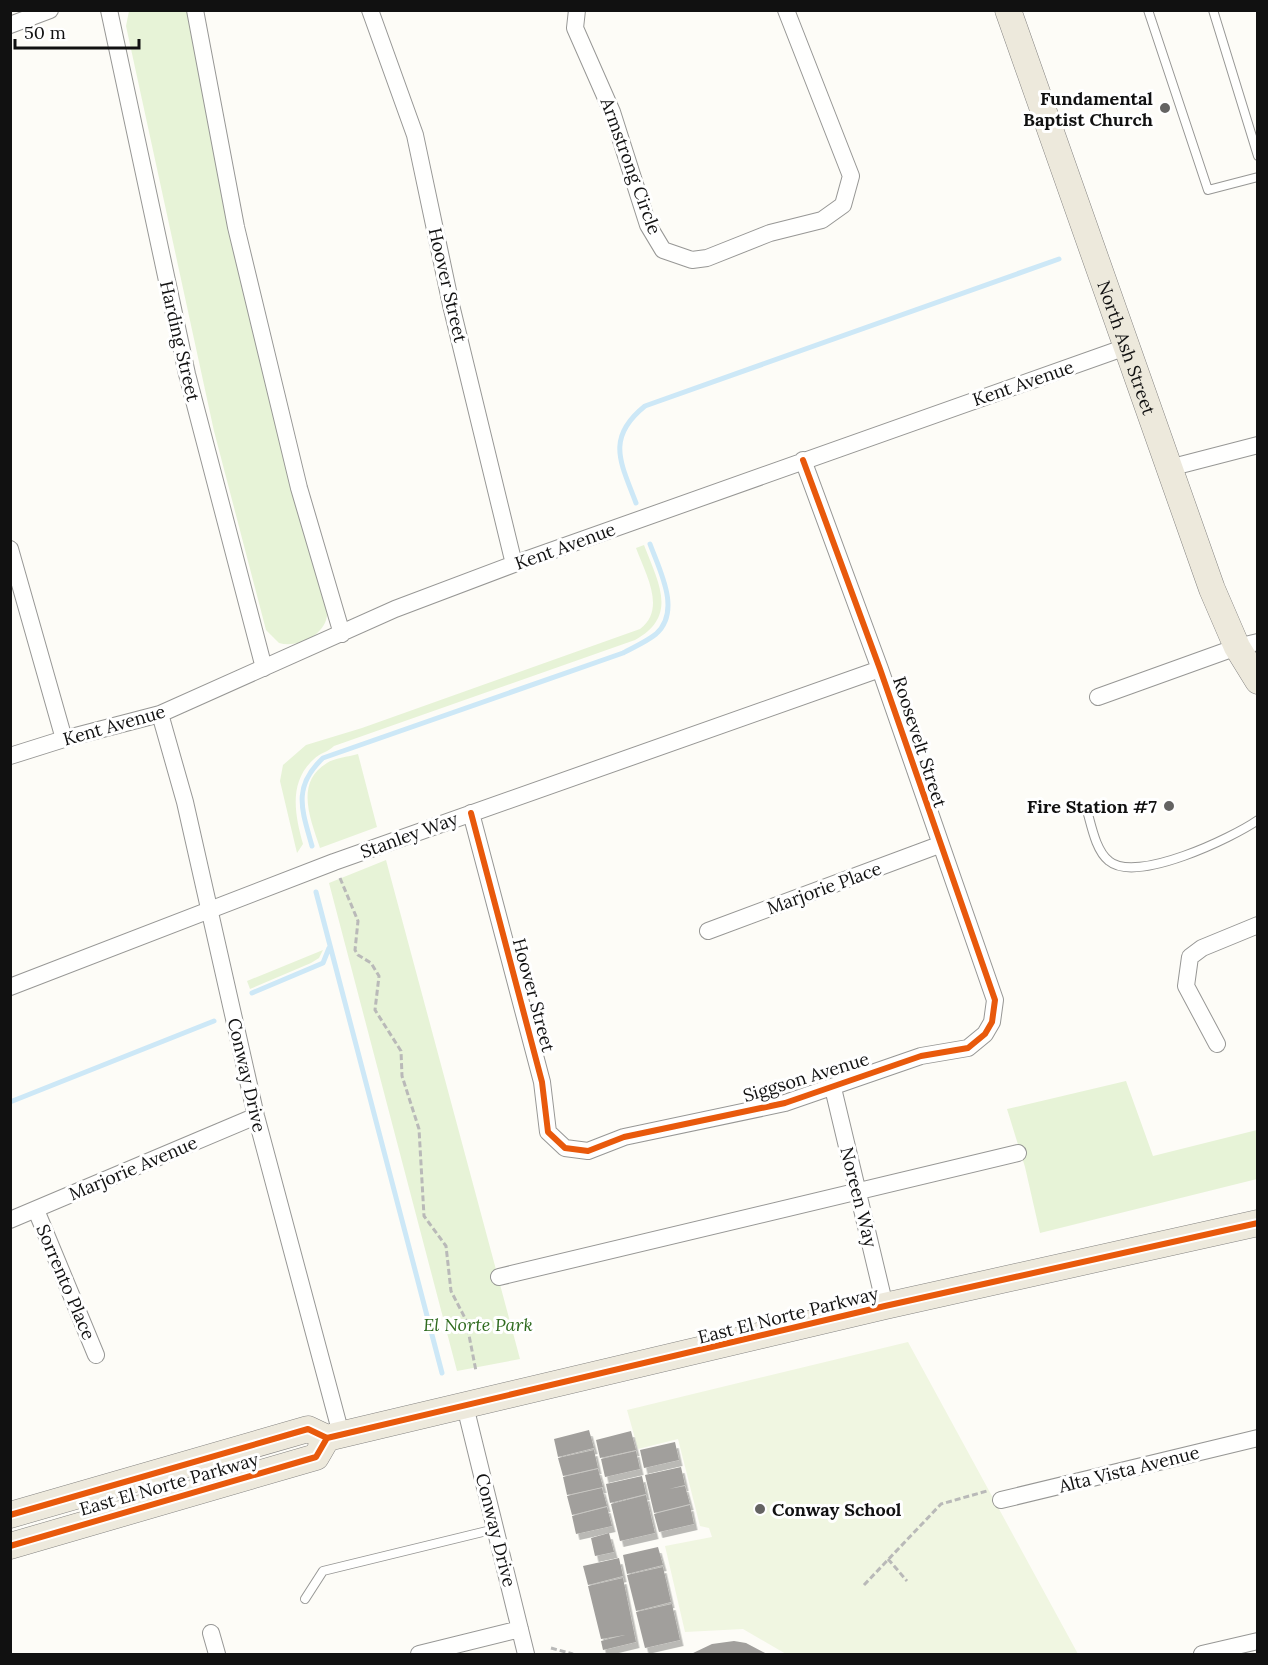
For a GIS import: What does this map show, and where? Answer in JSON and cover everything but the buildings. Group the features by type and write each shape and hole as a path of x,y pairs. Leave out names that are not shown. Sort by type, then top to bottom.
{"main road":[{"name":"North Ash Street","path":"1008,10 1212,589 1247,644 1257,681"},
{"name":"East El Norte Parkway","path":"10,1515 308,1429 334,1436 885,1306 1257,1223"},
{"name":"East El Norte Parkway","path":"10,1546 316,1457 334,1436"}],"street":[{"path":"10,26 50,10"},
{"name":"Harding Street","path":"109,10 187,374 264,668"},
{"path":"195,10 237,227 299,488 342,634"},
{"name":"Hoover Street","path":"370,10 415,135 451,305 514,564"},
{"name":"Armstrong Circle","path":"577,10 575,28 612,112 648,225 663,250 692,260 707,258 770,233 822,220 843,205 851,176 786,10"},
{"name":"Kent Avenue","path":"10,756 64,739 160,714 395,609 803,460 1126,348"},
{"path":"1169,468 1257,445"},
{"name":"Roosevelt Street","path":"803,460 880,669 939,846 995,1000 992,1022 985,1034"},
{"path":"10,549 64,739"},
{"path":"1098,697 1247,644"},
{"name":"Stanley Way","path":"10,987 334,862 880,669"},
{"name":"Conway Drive","path":"160,714 185,802 256,1116 334,1436"},
{"name":"Hoover Street","path":"471,813 542,1082 548,1132 565,1148 588,1151 597,1148"},
{"name":"Marjorie Place","path":"708,931 939,846"},
{"path":"1217,1044 1186,986 1190,957 1202,948 1257,926"},
{"name":"Siggson Avenue","path":"597,1148 624,1137 785,1103 921,1056 968,1048 985,1034"},
{"name":"Noreen Way","path":"832,1088 885,1306"},
{"name":"Marjorie Avenue","path":"10,1220 256,1116"},
{"path":"499,1277 1018,1153"},
{"name":"Sorrento Place","path":"36,1210 96,1354"},
{"name":"Conway Drive","path":"465,1406 526,1654"},
{"name":"Alta Vista Avenue","path":"995,1495 1257,1438"},
{"path":"419,1654 520,1629"},
{"path":"211,1633 217,1654"},
{"path":"1202,1654 1257,1641"}],"lane":[{"path":"1148,10 1208,190 1257,177"},
{"path":"1213,10 1257,156"},
{"path":"1086,807 1102,854 1110,863 1124,868 1154,865 1223,840 1257,820"},
{"path":"304,1599 322,1571 495,1529"}],"path":[{"path":"334,862 358,921 355,950 358,955 371,963 379,976 375,1010 401,1051 402,1076 419,1129 424,1216 446,1246 451,1292 466,1320 476,1371"},
{"path":"864,1585 941,1504 995,1495"},
{"path":"888,1559 907,1581"},
{"path":"551,1648 573,1654"}],"green space":[{"path":"187,10 327,610 327,618 319,632 296,643 279,643 266,630 214,431 126,26 129,11"},
{"path":"644,545 655,572 661,597 661,609 649,631 635,640 334,746 319,755 306,768 297,788 296,810 303,844 297,853 280,781 283,765 306,745 362,728 640,629 648,621 653,601 652,590 636,548"},
{"path":"358,754 377,827 320,848 308,802 311,781 317,771 330,761"},
{"name":"El Norte Park","path":"386,860 520,1359 457,1371 329,883"},
{"path":"323,950 319,958 311,963 250,989 247,981"},
{"path":"1126,1081 1153,1156 1257,1130 1257,1179 1040,1233 1025,1167 1007,1109"},
{"name":"Conway School","path":"908,1342 1078,1654 786,1654 743,1629 685,1632 665,1546 712,1537 709,1528 700,1526 678,1439 638,1449 627,1410"}],"waterway":[{"path":"636,503 622,463 621,440 625,429 645,406 1059,259"},
{"path":"312,846 303,810 303,789 313,769 323,758 623,653 656,634 664,625 668,602 663,577 650,544"},
{"path":"316,892 442,1373"},
{"path":"252,993 323,963 329,948"},
{"path":"10,1102 214,1021"}],"cycle path":[{"path":"471,813 542,1082 548,1132 565,1148 588,1151 624,1137 785,1103 921,1056 968,1048 985,1034 992,1022 995,1000 880,669 803,460"},
{"path":"10,1515 308,1429 327,1438 885,1306 1258,1223"},
{"path":"10,1546 316,1457 327,1438"}],"place":[{"name":"Fundamental Baptist Church","path":"1165,108"},
{"name":"Fire Station #7","path":"1169,806"},
{"name":"Conway School","path":"760,1509"}]}
